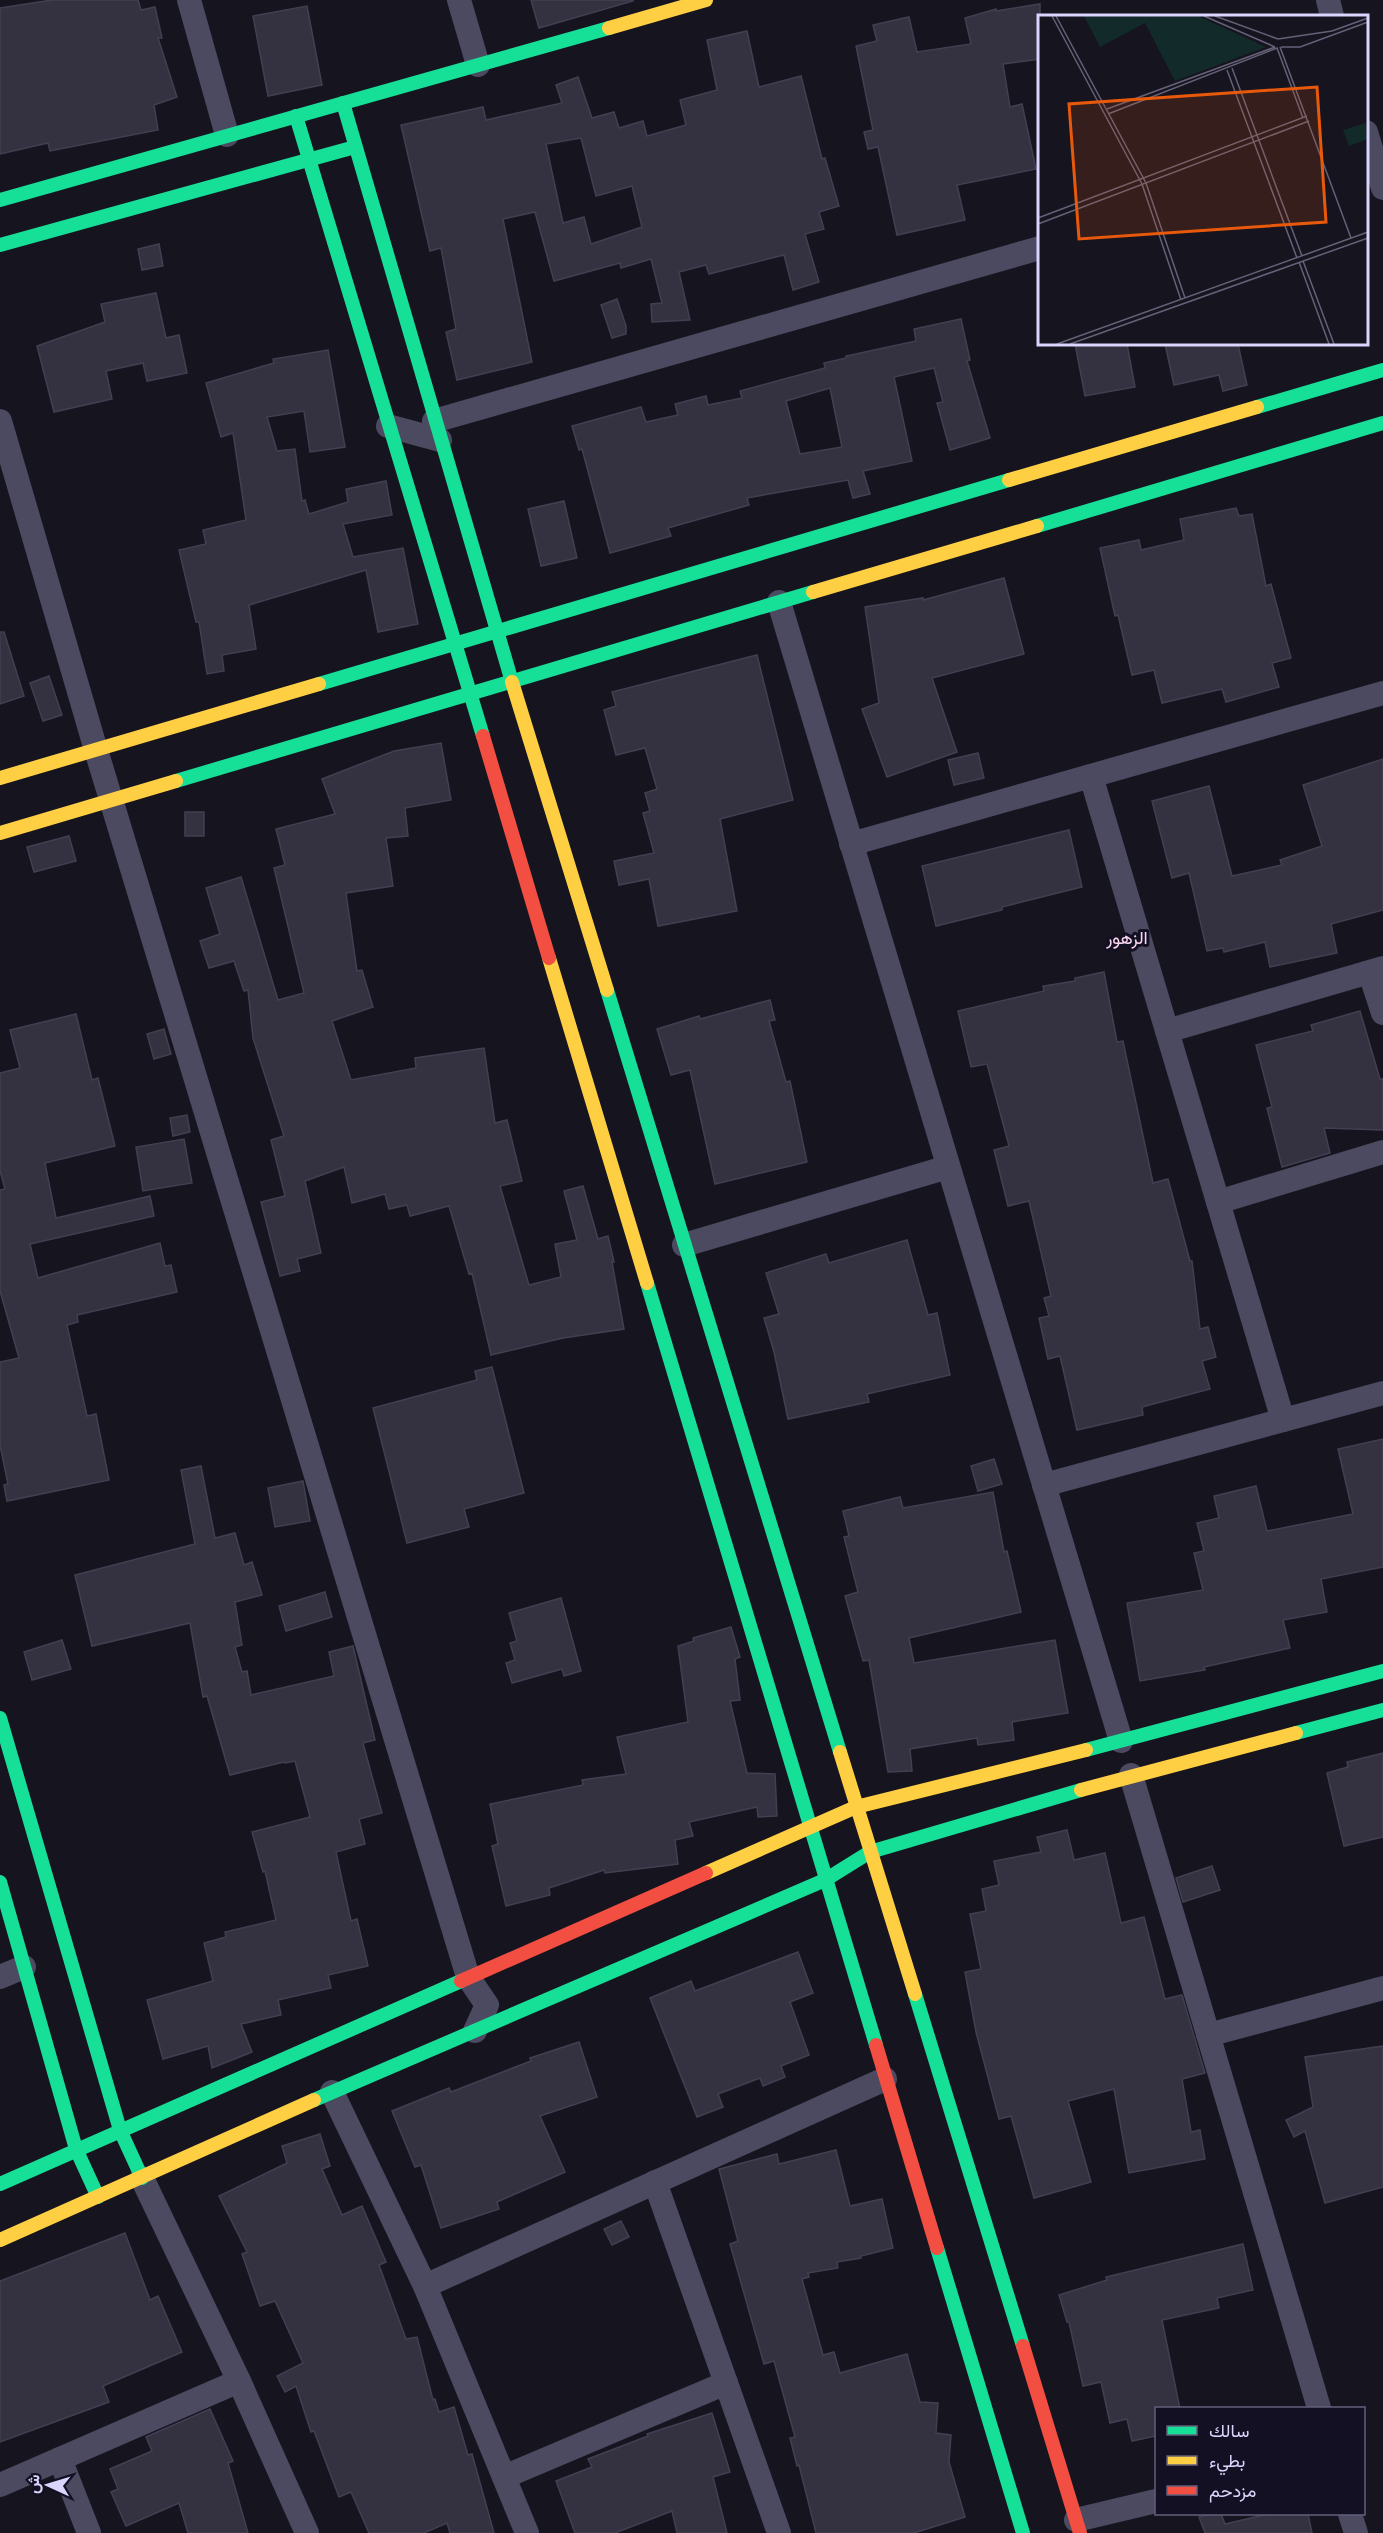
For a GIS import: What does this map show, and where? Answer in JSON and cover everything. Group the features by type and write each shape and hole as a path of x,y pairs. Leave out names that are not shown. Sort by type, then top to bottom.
{"street":[{"path":"189,0 227,135"},
{"path":"459,0 478,65"},
{"path":"0,200 706,0"},
{"path":"1328,0 1332,15"},
{"path":"343,103 497,632 1078,2526 1155,2501"},
{"path":"296,116 1023,2533"},
{"path":"0,245 355,147"},
{"path":"1369,147 1383,188"},
{"path":"388,426 437,430 1038,249"},
{"path":"0,778 1383,370"},
{"path":"0,421 111,800 468,1977 487,2005 475,2031"},
{"path":"0,833 1383,423"},
{"path":"779,602 1121,1741"},
{"path":"851,844 1383,693"},
{"path":"1091,776 1283,1420"},
{"path":"1167,1031 1377,970 1383,1013"},
{"path":"1218,1202 1383,1152"},
{"path":"684,1245 948,1167"},
{"path":"1044,1485 1383,1393"},
{"path":"0,2184 856,1807 1121,1741 1383,1671"},
{"path":"0,2240 332,2092 825,1880 870,1852 1131,1775 1383,1710"},
{"path":"0,1718 120,2130 239,2381 307,2533"},
{"path":"1131,1775 1318,2407"},
{"path":"0,1882 76,2149 98,2197"},
{"path":"0,1977 24,1967"},
{"path":"1208,2036 1383,1988"},
{"path":"424,2286 885,2079"},
{"path":"332,2092 424,2286 527,2533"},
{"path":"655,2182 779,2533"},
{"path":"0,2485 239,2381"},
{"path":"504,2477 726,2384"},
{"path":"60,2459 89,2533"},
{"path":"1350,2515 1356,2533"}],"building":[{"path":"52,0 138,0 141,10 155,7 162,38 158,38 177,97 154,105 158,130 50,151 48,143 0,154 0,8"},
{"path":"531,0 633,0 633,1 539,28"},
{"path":"1040,4 1038,59 1003,64 1010,107 1022,104 1036,169 957,185 965,220 897,235 878,147 868,149 864,132 873,130 856,46 877,41 873,25 909,17 917,52 971,44 965,18 996,9 996,11"},
{"path":"307,6 322,85 268,96 253,16"},
{"path":"747,31 759,87 801,76 822,159 825,158 839,206 819,212 824,229 805,234 819,282 793,290 784,255 709,274 706,265 679,272 690,320 652,322 651,304 662,303 651,259 621,268 620,263 554,281 535,212 503,219 532,362 457,380 446,332 456,329 441,248 430,251 401,125 483,107 486,120 562,103 556,85 578,77 592,118 614,112 619,128 643,121 647,136 686,125 680,100 717,90 707,40","holes":["581,138 596,196 632,186 642,227 591,244 584,217 563,223 546,144"]},
{"path":"159,244 163,266 142,270 138,249"},
{"path":"156,293 166,338 179,335 187,373 147,381 143,363 106,371 112,399 54,412 37,346 105,322 101,304"},
{"path":"617,299 626,326 626,334 612,338 601,305"},
{"path":"961,319 970,360 967,361 990,438 950,450 937,403 943,402 934,368 894,377 912,461 863,471 870,494 853,498 848,480 747,498 749,505 668,528 671,536 610,553 582,449 579,450 572,426 641,407 646,422 678,415 675,404 706,396 708,405 742,398 740,391 825,368 824,363 916,341 914,329","holes":["830,388 842,447 800,454 786,401"]},
{"path":"1075,345 1127,345 1135,387 1085,396"},
{"path":"1165,345 1238,345 1247,385 1223,391 1219,375 1174,385"},
{"path":"328,350 345,447 310,452 304,411 267,417 277,451 295,449 302,501 305,500 309,514 348,502 346,489 386,481 392,515 343,524 353,557 403,548 418,624 378,632 366,570 249,605 256,649 222,655 224,671 207,674 199,622 196,622 179,550 206,544 203,530 246,520 233,433 221,437 206,383 274,363 273,359"},
{"path":"564,501 577,558 541,566 528,509"},
{"path":"1236,508 1239,516 1252,514 1266,586 1271,584 1291,658 1272,663 1279,687 1226,702 1222,689 1162,703 1154,670 1132,675 1118,615 1115,616 1100,548 1139,540 1141,550 1184,540 1180,519"},
{"path":"1004,578 1024,654 932,678 957,752 887,777 862,709 879,703 865,607 923,598 923,600"},
{"path":"0,632 4,632 24,696 0,704"},
{"path":"757,655 793,800 720,819 737,911 658,926 649,879 619,885 614,861 654,853 643,813 650,811 645,793 657,789 645,748 616,755 604,710 616,706 612,692"},
{"path":"49,676 62,715 43,721 30,683"},
{"path":"441,743 451,800 405,808 408,836 386,838 393,886 346,893 357,971 362,970 373,1007 332,1021 351,1080 416,1068 415,1058 484,1048 495,1123 507,1120 522,1181 500,1186 529,1285 561,1277 555,1244 577,1240 564,1191 583,1186 598,1239 608,1236 624,1329 563,1338 491,1355 472,1273 469,1274 449,1206 410,1216 407,1205 389,1209 385,1194 352,1203 344,1167 305,1181 321,1253 297,1259 300,1271 280,1276 261,1202 285,1196 271,1140 284,1136 253,1038 248,990 244,991 234,961 209,968 200,941 220,934 206,888 241,877 278,1000 304,993 274,868 285,865 276,829 335,814 322,779 394,751"},
{"path":"978,753 984,778 954,785 948,760"},
{"path":"1383,759 1383,910 1331,924 1337,953 1270,967 1265,942 1224,952 1223,948 1207,951 1189,873 1172,878 1152,801 1209,786 1232,876 1282,865 1280,860 1322,846 1303,785"},
{"path":"185,812 204,812 204,836 185,836"},
{"path":"1069,830 1082,887 936,926 922,866"},
{"path":"69,836 76,861 34,872 27,847"},
{"path":"1104,972 1117,1042 1123,1041 1153,1183 1168,1179 1190,1261 1192,1261 1200,1329 1208,1327 1216,1357 1202,1361 1210,1389 1142,1407 1143,1415 1077,1430 1060,1356 1048,1359 1039,1318 1049,1316 1044,1298 1051,1296 1029,1201 1008,1206 994,1150 1009,1146 987,1064 971,1067 958,1011 1044,991 1043,986 1075,981 1075,978"},
{"path":"770,1000 775,1020 769,1021 786,1082 790,1081 807,1162 715,1184 690,1070 671,1075 657,1029 699,1016 700,1019"},
{"path":"1360,1011 1380,1079 1383,1079 1383,1130 1324,1128 1330,1153 1282,1167 1267,1108 1272,1107 1256,1045 1313,1031 1311,1025"},
{"path":"76,1014 92,1080 98,1078 115,1146 45,1163 56,1218 150,1196 154,1216 30,1244 38,1278 160,1243 165,1266 171,1265 177,1292 77,1315 78,1322 67,1325 87,1416 96,1414 109,1480 7,1501 4,1485 8,1484 0,1445 0,1362 19,1358 0,1291 0,1190 5,1189 0,1171 0,1073 20,1068 10,1030"},
{"path":"164,1029 171,1054 154,1059 147,1034"},
{"path":"187,1115 190,1132 173,1136 170,1118"},
{"path":"184,1139 192,1183 143,1191 136,1147"},
{"path":"907,1240 928,1315 937,1313 950,1375 867,1394 869,1402 788,1419 774,1352 764,1318 779,1314 766,1273 826,1254 829,1263"},
{"path":"492,1367 524,1493 464,1509 469,1527 407,1543 373,1408 477,1380 475,1371"},
{"path":"1383,1439 1383,1567 1321,1579 1327,1612 1283,1620 1290,1648 1204,1667 1205,1670 1140,1681 1127,1603 1203,1590 1194,1553 1204,1551 1197,1523 1219,1518 1214,1496 1256,1486 1267,1531 1353,1514 1338,1449"},
{"path":"994,1459 1002,1484 978,1491 971,1466"},
{"path":"201,1466 215,1538 235,1533 244,1565 252,1562 262,1595 235,1602 242,1645 235,1647 242,1672 247,1671 251,1695 334,1676 329,1652 353,1646 375,1740 363,1743 382,1813 359,1819 365,1844 336,1852 351,1921 357,1919 368,1966 328,1975 331,1988 278,2000 281,2015 241,2024 252,2052 212,2068 208,2046 163,2059 147,2000 213,1981 204,1943 226,1937 225,1932 276,1920 265,1871 263,1872 252,1832 310,1817 295,1761 230,1775 207,1696 203,1697 190,1623 92,1646 75,1575 195,1544 181,1470"},
{"path":"303,1481 310,1521 275,1527 268,1488"},
{"path":"993,1492 1004,1552 1007,1551 1021,1612 909,1638 914,1663 1055,1640 1068,1713 1012,1722 1014,1740 978,1745 977,1738 910,1749 912,1771 888,1772 869,1660 863,1661 845,1596 858,1592 844,1537 849,1536 843,1511 900,1497 903,1508"},
{"path":"325,1592 332,1617 286,1631 279,1606"},
{"path":"561,1598 581,1671 564,1676 562,1669 512,1683 506,1663 515,1660 510,1643 517,1641 509,1613"},
{"path":"731,1627 740,1657 735,1659 740,1700 730,1701 747,1773 775,1774 777,1816 758,1817 757,1807 689,1822 693,1836 675,1840 678,1864 605,1873 604,1870 549,1888 550,1895 506,1906 492,1846 498,1844 490,1804 583,1785 582,1780 626,1774 617,1737 688,1722 678,1646 694,1641 693,1638"},
{"path":"62,1640 71,1669 32,1680 24,1652"},
{"path":"1383,1753 1383,1837 1344,1846 1327,1773 1348,1767 1347,1762"},
{"path":"1067,1830 1074,1860 1105,1853 1121,1923 1144,1917 1165,1999 1182,1995 1205,2073 1182,2079 1191,2132 1200,2130 1205,2159 1129,2173 1114,2089 1068,2101 1091,2182 1034,2198 1011,2116 999,2119 976,2032 965,1972 981,1969 970,1914 986,1911 982,1889 999,1885 994,1861 1041,1852 1037,1837"},
{"path":"1212,1866 1220,1890 1183,1902 1176,1878"},
{"path":"798,1952 813,1993 790,2002 809,2055 781,2066 785,2077 763,2086 760,2078 718,2094 723,2107 697,2117 650,1998 691,1981 695,1991"},
{"path":"579,2042 597,2097 540,2116 565,2172 497,2202 499,2209 441,2228 421,2165 415,2167 392,2111 449,2088 451,2092 531,2061 530,2058"},
{"path":"1383,2046 1383,2187 1325,2203 1305,2131 1294,2137 1286,2120 1313,2107 1305,2057"},
{"path":"320,2134 330,2166 322,2169 342,2215 362,2206 386,2262 379,2265 406,2339 417,2337 433,2400 435,2399 439,2412 454,2407 468,2455 472,2454 494,2533 450,2533 447,2523 424,2533 369,2533 351,2492 339,2497 314,2431 311,2432 296,2386 285,2392 277,2376 303,2363 275,2301 260,2306 242,2254 247,2252 219,2196 287,2163 282,2146"},
{"path":"836,2150 850,2206 882,2199 893,2248 861,2256 861,2258 837,2262 838,2268 808,2273 809,2277 802,2279 823,2355 834,2352 840,2373 907,2354 920,2402 938,2403 936,2433 951,2435 949,2462 965,2517 914,2533 816,2533 790,2438 795,2437 774,2361 764,2364 730,2244 738,2241 719,2169 777,2154 779,2164"},
{"path":"621,2221 629,2237 612,2245 604,2229"},
{"path":"125,2233 150,2300 158,2296 182,2352 103,2386 109,2402 0,2442 0,2281"},
{"path":"1243,2244 1253,2290 1217,2298 1219,2308 1162,2320 1180,2407 1155,2407 1155,2436 1132,2441 1127,2419 1110,2423 1101,2382 1083,2386 1069,2322 1067,2322 1059,2295 1107,2280 1106,2277"},
{"path":"210,2409 233,2461 228,2463 248,2533 188,2533 179,2503 126,2526 111,2492 118,2489 110,2469 152,2451 146,2437"},
{"path":"712,2413 730,2472 713,2477 727,2533 677,2533 672,2511 615,2533 575,2533 556,2481 592,2467 588,2459 648,2436 647,2434"},
{"path":"1221,2515 1225,2524 1264,2515 1308,2515 1312,2533 1205,2533 1199,2517"}],"traffic: fast":[{"path":"0,200 609,28"},
{"path":"343,103 512,682"},
{"path":"296,116 483,736"},
{"path":"0,245 355,147"},
{"path":"1257,407 1383,370"},
{"path":"1037,526 1383,423"},
{"path":"319,684 1009,480"},
{"path":"176,781 813,592"},
{"path":"607,990 840,1752"},
{"path":"647,1283 876,2045"},
{"path":"1086,1750 1383,1671"},
{"path":"1296,1733 1383,1710"},
{"path":"0,1718 120,2130 142,2178"},
{"path":"314,2100 825,1880 870,1852 1081,1790"},
{"path":"0,1882 76,2149 98,2197"},
{"path":"0,2184 461,1981"},
{"path":"915,1994 1023,2346"},
{"path":"937,2248 1023,2533"}],"traffic: slow":[{"path":"609,28 706,0"},
{"path":"1009,480 1257,407"},
{"path":"813,592 1037,526"},
{"path":"512,682 607,990"},
{"path":"0,778 319,684"},
{"path":"0,833 176,781"},
{"path":"549,958 647,1283"},
{"path":"1081,1790 1296,1733"},
{"path":"706,1873 856,1807 1086,1750"},
{"path":"840,1752 915,1994"},
{"path":"0,2240 314,2100"}],"traffic: jam":[{"path":"483,736 549,958"},
{"path":"461,1981 706,1873"},
{"path":"876,2045 937,2248"},
{"path":"1023,2346 1080,2533"}],"district":[{"name":"الزهور","path":"1127,938"}]}
